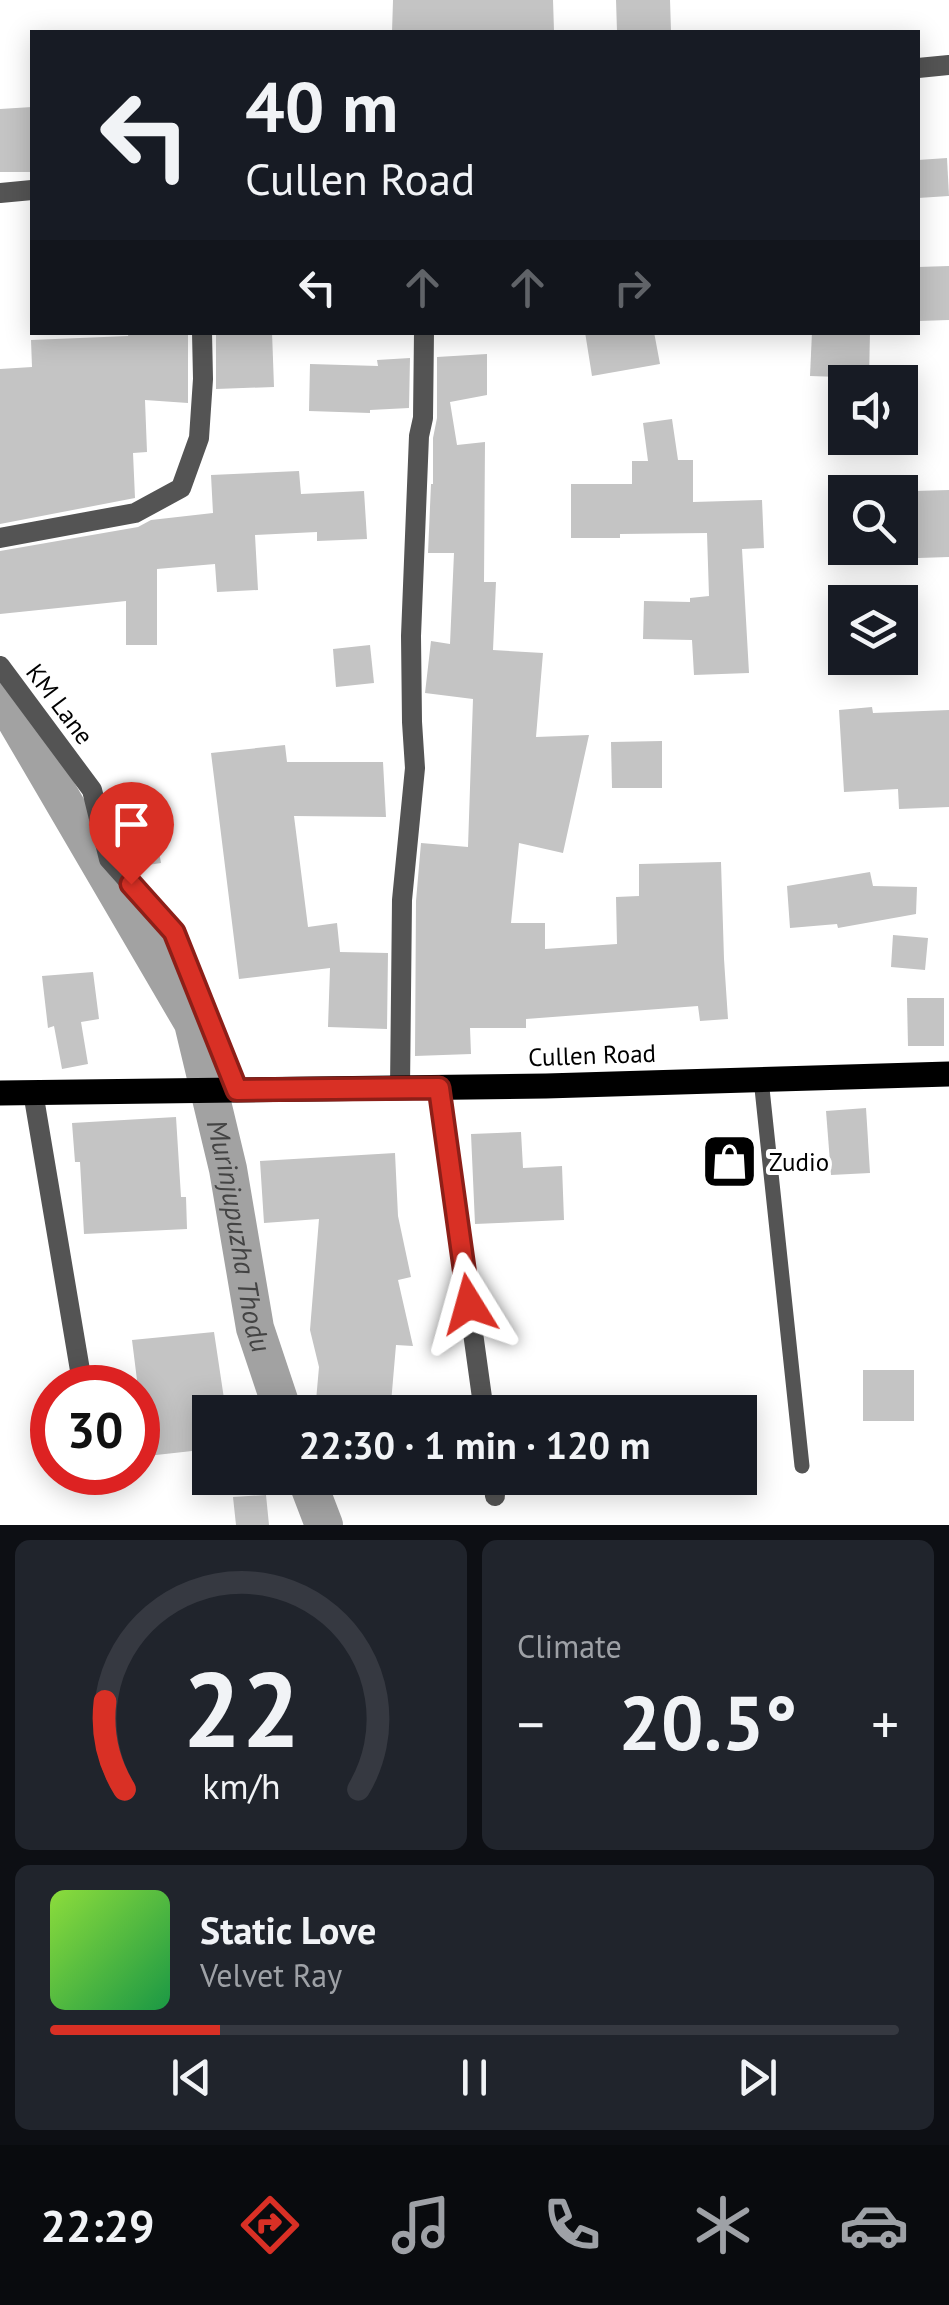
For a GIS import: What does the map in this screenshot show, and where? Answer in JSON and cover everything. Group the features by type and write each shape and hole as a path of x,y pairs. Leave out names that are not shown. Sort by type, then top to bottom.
{"main road":[{"name":"Cullen Road","path":"33,1092 400,1089 949,1074"},
{"path":"0,1093 33,1092"}],"street":[{"path":"920,68 949,65"},
{"path":"0,193 30,190"},
{"path":"0,538 134,513 181,488 199,438 202,335"},
{"path":"400,1089 402,900 415,768 412,636 424,335"},
{"name":"KM Lane","path":"0,666 92,790 110,859 174,932 237,1090"},
{"path":"439,1088 482,1395"},
{"path":"33,1092 80,1365"}],"lane":[{"path":"760,1079 802,1466"}],"building":[{"path":"393,0 553,0 554,30 392,30"},
{"path":"616,0 670,0 671,30 617,30"},
{"path":"30,107 30,172 0,172 0,109"},
{"path":"947,158 949,196 920,198 920,160"},
{"path":"949,266 949,320 920,321 920,267"},
{"path":"188,335 188,403 145,400 147,452 133,453 135,498 0,524 0,369 32,367 31,340"},
{"path":"216,335 272,335 274,387 216,389"},
{"path":"585,335 655,335 660,364 592,376"},
{"path":"812,335 870,335 869,365 828,365 828,377 810,376"},
{"path":"487,354 487,395 450,402 457,445 485,442 484,582 496,582 493,650 543,653 536,737 589,735 563,853 519,843 511,923 545,923 545,949 617,944 616,897 639,896 639,864 721,862 728,1019 700,1021 698,1006 526,1019 526,1028 470,1028 471,1054 415,1056 416,901 421,843 468,847 473,699 425,693 431,641 450,644 454,553 428,553 437,357"},
{"path":"410,358 409,408 370,413 309,411 310,364 378,366 377,360"},
{"path":"672,419 678,460 693,460 693,502 762,500 764,548 742,549 749,673 694,675 692,640 643,639 644,601 690,602 690,598 709,596 707,533 571,538 571,484 632,484 632,461 648,461 643,423"},
{"path":"299,471 301,494 364,491 367,539 317,541 317,532 255,535 258,590 217,592 215,564 157,569 157,645 126,645 126,601 0,614 0,551 138,527 151,520 213,513 211,475"},
{"path":"949,490 949,557 918,558 918,491"},
{"path":"370,645 374,683 336,687 333,649"},
{"path":"872,707 873,713 949,710 949,807 899,809 898,789 844,792 839,710"},
{"path":"662,741 662,788 612,788 611,742"},
{"path":"285,745 287,762 383,762 386,817 294,816 308,927 337,923 340,952 388,953 387,1029 328,1027 330,968 239,979 211,753"},
{"path":"150,798 161,863 135,867 124,855 115,804"},
{"path":"870,872 873,886 917,887 916,914 838,928 837,924 790,928 787,886"},
{"path":"893,935 928,938 925,970 891,967"},
{"path":"93,972 99,1019 81,1022 88,1064 62,1069 54,1026 48,1028 42,976"},
{"path":"907,998 944,998 944,1046 908,1046"},
{"path":"866,1108 870,1173 831,1175 826,1111"},
{"path":"176,1117 187,1229 84,1234 80,1162 75,1162 72,1123"},
{"path":"521,1132 523,1168 562,1166 564,1220 475,1224 471,1134"},
{"path":"395,1153 398,1216 411,1277 398,1280 413,1346 396,1345 392,1395 317,1395 319,1367 310,1330 319,1219 264,1223 260,1161"},
{"path":"214,1332 223,1395 192,1395 192,1451 160,1455 160,1365 135,1365 132,1340"},
{"path":"863,1370 914,1370 914,1421 863,1421"},
{"path":"266,1495 269,1525 236,1525 233,1497"}],"waterway":[{"name":"Murinjupuzha Thodu","path":"0,693 193,1023 228,1169 255,1328 277,1395"},
{"name":"Murinjupuzha Thodu","path":"313,1495 324,1525"}],"place":[{"name":"Zudio","path":"730,1162"}],"route":[{"path":"131,884 174,932 237,1090 439,1088 469,1304"}]}
